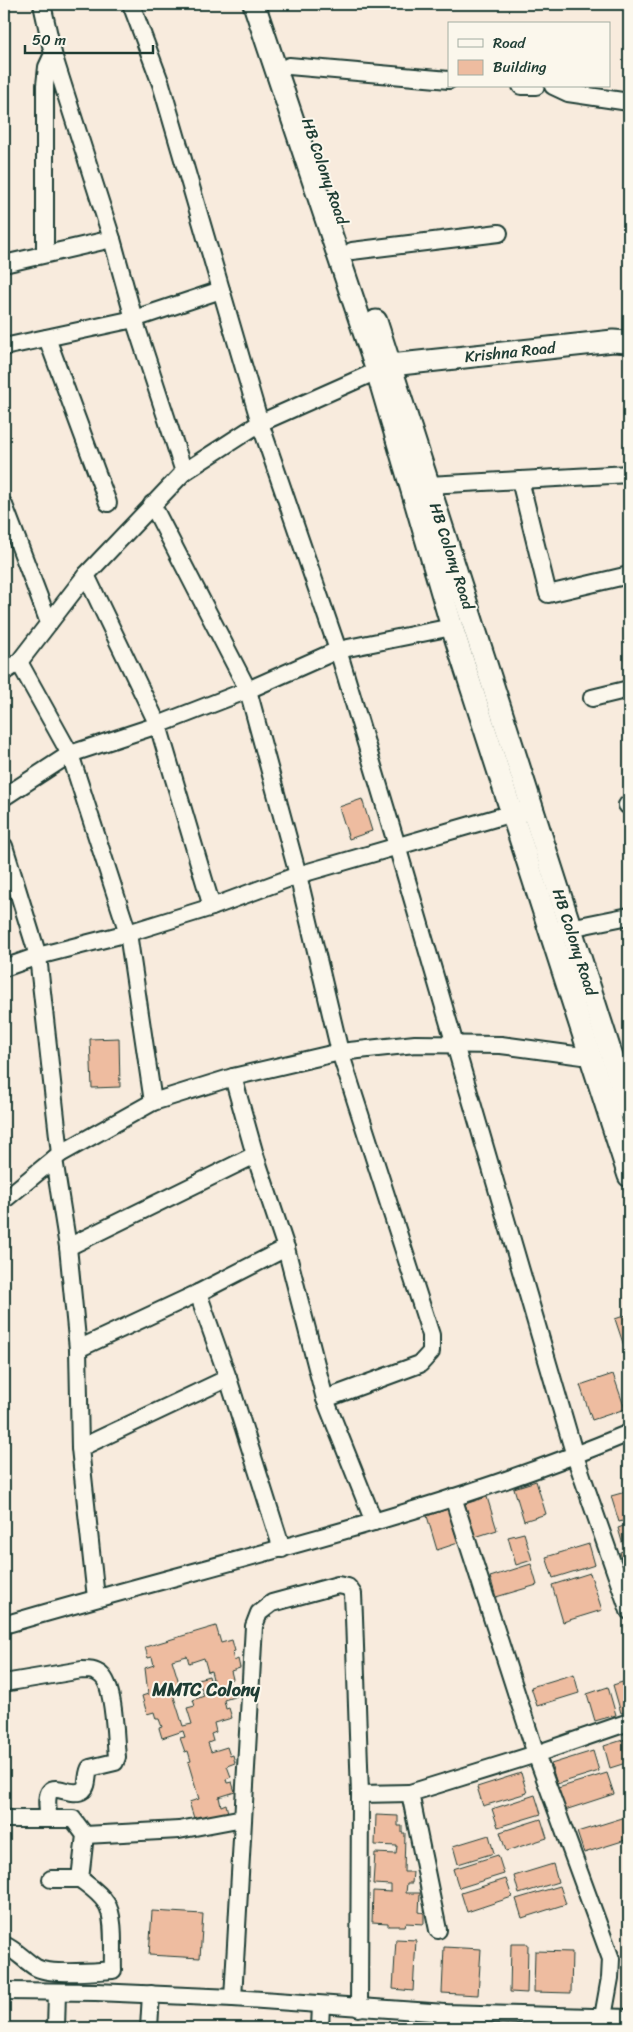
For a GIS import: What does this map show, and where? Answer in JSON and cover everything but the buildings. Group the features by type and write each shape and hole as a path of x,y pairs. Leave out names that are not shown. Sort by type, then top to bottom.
{"street":[{"path":"42,4 52,54 112,239 134,319 184,472"},
{"path":"131,4 161,84 260,422 338,650 575,1456 629,1611"},
{"path":"4,968 38,956 128,933 212,907 298,875 523,810 452,627 384,368 254,4"},
{"name":"HB Colony Road","path":"268,4 352,251 384,368 428,485 523,810 561,930 629,1110"},
{"path":"45,254 44,101 46,73 52,54"},
{"path":"289,66 448,80"},
{"path":"557,88 568,93 629,102"},
{"path":"352,251 499,233"},
{"path":"4,264 112,239"},
{"path":"4,347 134,319 221,290"},
{"path":"47,338 108,503"},
{"name":"Krishna Road","path":"384,368 612,341 629,342"},
{"path":"4,672 19,662 86,575 184,472 260,422 384,368"},
{"path":"428,485 629,474"},
{"path":"520,480 548,594 629,575"},
{"path":"152,504 248,690 298,875 340,1052 432,1334 430,1352 420,1364 325,1399"},
{"path":"4,505 49,623"},
{"path":"86,575 158,725 212,907"},
{"path":"4,797 70,754 158,725 248,690 338,650 452,627"},
{"path":"19,662 70,754 128,933 153,1102"},
{"path":"592,698 629,689"},
{"path":"4,846 38,956 78,1349 80,1448 96,1598"},
{"path":"629,916 561,930 590,1057 629,1176"},
{"path":"4,1200 57,1157 153,1102 233,1077 340,1052 415,1044 501,1045 590,1057"},
{"path":"233,1077 254,1155 286,1248 325,1399 374,1522"},
{"path":"68,1248 254,1155"},
{"path":"78,1349 198,1293 286,1248"},
{"path":"198,1293 228,1378 282,1549"},
{"path":"80,1448 228,1378"},
{"path":"4,1625 374,1522 575,1456 629,1433"},
{"path":"453,1497 536,1754 611,1959 610,1978 603,2017"},
{"path":"233,1998 254,1626 259,1613 272,1603 338,1585 348,1587 353,1594 360,1794 359,2008"},
{"path":"4,1683 82,1670 94,1671 103,1676 109,1687 117,1756 115,1762 90,1768 83,1790 77,1792 56,1789 50,1792 46,1797 49,1819"},
{"path":"360,1794 410,1793 536,1754 629,1722"},
{"path":"410,1793 438,1930"},
{"path":"85,1835 179,1830 243,1818"},
{"path":"4,1819 73,1819 85,1835 80,1879"},
{"path":"51,1879 80,1879 101,1896 108,1905 111,1918 112,1993"},
{"path":"4,1945 43,1971 82,1972 113,1970"},
{"path":"4,1991 233,1998 359,2008 445,2021 629,2018"},
{"path":"56,2028 57,1992"},
{"path":"149,2028 150,1994"},
{"path":"320,2028 321,2005"}],"district":[{"name":"MMTC Colony","path":"206,1690"}]}
